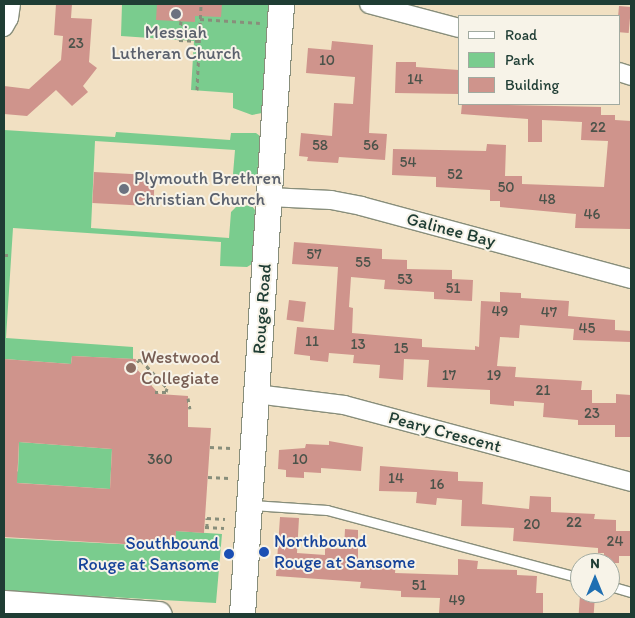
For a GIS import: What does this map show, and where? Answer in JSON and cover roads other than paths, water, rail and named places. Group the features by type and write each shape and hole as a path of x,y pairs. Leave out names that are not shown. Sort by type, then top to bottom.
{"street":[{"path":"4,27 8,22 11,4"},
{"name":"Rouge Road","path":"242,614 281,4"},
{"path":"369,4 458,28"},
{"name":"Galinee Bay","path":"269,196 361,206 631,279"},
{"name":"Peary Crescent","path":"256,394 344,405 631,482"},
{"path":"4,603 159,614"}],"lane":[{"path":"249,505 328,510 570,575"}],"place":[{"name":"Messiah Lutheran Church","path":"176,14"},
{"name":"Plymouth Brethren Christian Church","path":"124,189"},
{"name":"Westwood Collegiate","path":"131,368"},
{"name":"Northbound Rouge at Sansome","path":"264,552"},
{"name":"Southbound Rouge at Sansome","path":"229,554"}]}
